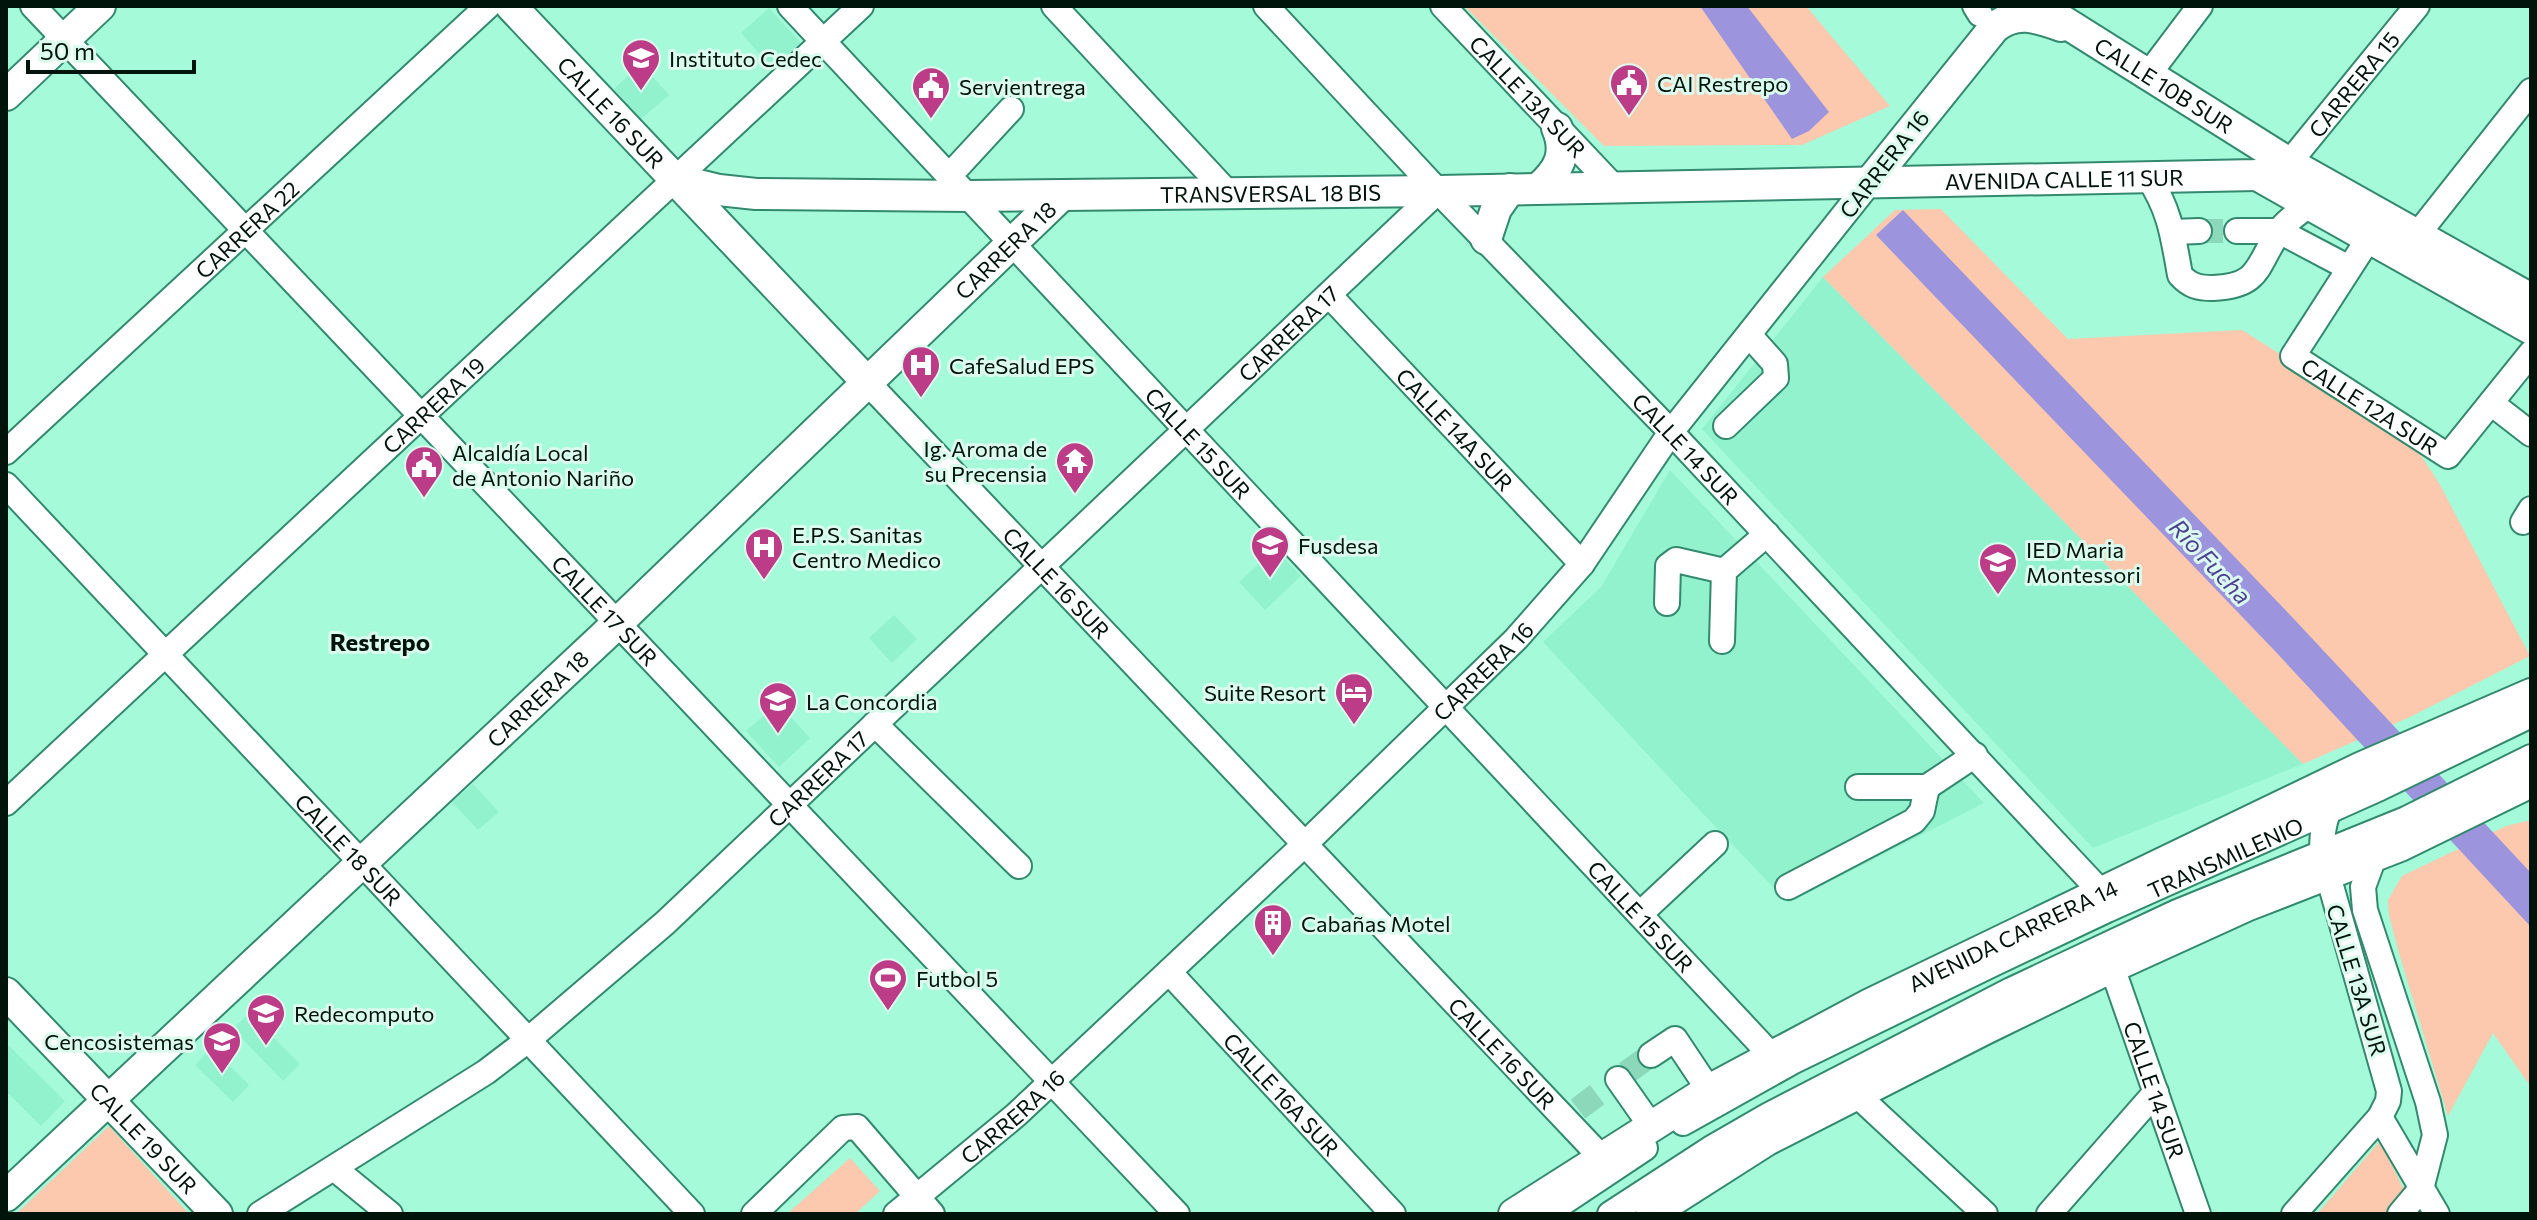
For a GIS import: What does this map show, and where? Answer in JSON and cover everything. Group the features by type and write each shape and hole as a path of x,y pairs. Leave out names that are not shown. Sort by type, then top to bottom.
{"main road":[{"path":"6,95 100,6"},
{"name":"CALLE 16 SUR","path":"511,6 867,382"},
{"name":"CALLE 10B SUR","path":"2039,6 2289,163"},
{"path":"1978,9 1978,44"},
{"name":"CARRERA 16","path":"1870,182 1978,44 2004,20 2020,16 2046,21 2085,35"},
{"path":"1486,239 1493,215 1560,162 1563,147 1557,128"},
{"path":"2289,163 2531,299"},
{"name":"AVENIDA CALLE 11 SUR","path":"1870,182 2257,175 2271,173 2289,163"},
{"name":"AVENIDA CALLE 11 SUR","path":"2257,175 2531,329"},
{"name":"TRANSVERSAL 18 BIS","path":"674,179 719,190 756,194 960,186 1062,195 1870,182"},
{"name":"CARRERA 18","path":"6,1196 619,622 1062,195"},
{"name":"AVENIDA CARRERA 14","path":"1514,1214 1709,1090 1771,1055 1977,951 2102,893 2370,778 2531,696"},
{"path":"1651,1214 1767,1140 2112,967 2246,906 2324,865 2374,857 2414,827 2482,795 2526,787"},
{"name":"CALLE 19 SUR","path":"6,993 217,1214"}],"street":[{"name":"CALLE 17 SUR","path":"33,6 1177,1214"},
{"name":"CARRERA 22","path":"6,452 488,6"},
{"name":"CALLE 15 SUR","path":"790,6 1771,1055"},
{"name":"CARRERA 19","path":"6,803 861,6"},
{"path":"1054,6 1228,193"},
{"name":"CALLE 14 SUR","path":"1266,6 1438,191 1671,432 2102,893"},
{"name":"CALLE 13A SUR","path":"1443,6 1614,187"},
{"path":"2148,75 2200,6"},
{"name":"CARRERA 15","path":"2289,163 2417,6"},
{"path":"2417,235 2531,91"},
{"path":"960,186 1011,109"},
{"path":"2148,177 2162,199 2173,232 2180,275 2187,283 2199,288 2231,287 2248,282 2257,272 2279,231 2310,204"},
{"name":"CARRERA 16","path":"896,1214 924,1206 1516,639 1582,564 1671,432 1870,182"},
{"name":"CARRERA 17","path":"260,1214 486,1072 665,923 1438,191"},
{"path":"2173,232 2199,231"},
{"path":"2237,231 2279,231 2349,268 2369,238"},
{"name":"CALLE 12A SUR","path":"2349,268 2293,356 2448,456 2491,403"},
{"name":"CALLE 14A SUR","path":"1329,295 1582,564"},
{"path":"1726,426 1776,378 1775,364 1750,336"},
{"path":"2527,364 2491,403 2531,434"},
{"name":"CALLE 16 SUR","path":"867,382 1305,844 1572,1114 1602,1158"},
{"name":"CALLE 18 SUR","path":"6,485 692,1214"},
{"path":"1722,641 1724,571 1767,534"},
{"path":"1667,603 1668,566 1671,562 1676,560 1724,571"},
{"path":"2436,747 2531,715"},
{"path":"875,724 1019,866"},
{"path":"1858,787 1927,787 1975,755"},
{"path":"2482,795 2531,757"},
{"path":"2327,812 2337,797 2370,778"},
{"path":"1788,887 1914,821 1922,811 1927,787"},
{"name":"CALLE 13A SUR","path":"2327,812 2323,831 2324,865 2387,1079 2388,1101 2380,1117"},
{"name":"TRANSMILENIO","path":"1546,1214 1690,1119 1792,1062 2107,910 2327,812"},
{"name":"TRANSMILENIO","path":"1610,1214 1769,1115 2011,990 2177,912 2324,865 2414,827"},
{"path":"1640,914 1715,844"},
{"name":"CALLE 13A SUR","path":"2374,857 2363,887 2365,910 2428,1102 2435,1135 2421,1189"},
{"name":"CALLE 14 SUR","path":"2112,967 2198,1214"},
{"name":"CALLE 16A SUR","path":"1169,972 1393,1214"},
{"path":"1651,1055 1675,1039 1709,1090"},
{"path":"1615,1081 1651,1126"},
{"path":"2049,1214 2156,1092"},
{"path":"1856,1094 1985,1214"},
{"path":"2294,1214 2380,1117 2437,1214"},
{"path":"754,1214 843,1128 850,1126 857,1127 924,1206"},
{"path":"335,1169 390,1214"},
{"path":"2400,1214 2421,1189"}],"shaded area":[{"path":"1464,6 1806,6 1890,106 1802,145 1604,146"},
{"path":"769,8 801,43 772,68 741,33"},
{"name":"Instituto Cedec","path":"641,64 669,95 641,119 614,89"},
{"path":"1941,209 2068,339 2242,330 2406,433 2439,483 2530,656 2410,717 2303,764 1823,277 1895,210"},
{"name":"IED Maria Montessori","path":"1823,277 2303,764 2093,848 1702,429"},
{"path":"1670,470 1984,803 1788,903 1691,801 1543,642 1601,587"},
{"name":"Fusdesa","path":"1275,549 1301,576 1265,610 1239,582"},
{"path":"894,615 917,639 892,663 869,638"},
{"name":"La Concordia","path":"778,703 810,738 779,767 746,731"},
{"path":"473,784 499,812 478,830 452,802"},
{"path":"2531,820 2531,1087 2493,1033 2448,1116 2398,950 2388,900 2402,876 2506,826"},
{"name":"Redecomputo","path":"249,1013 300,1064 283,1081 233,1029"},
{"path":"6,1043 65,1101 41,1126 6,1091"},
{"name":"Cencosistemas","path":"212,1048 249,1085 233,1102 195,1065"},
{"path":"109,1126 189,1214 16,1214"},
{"path":"2380,1141 2408,1198 2394,1214 2317,1214"},
{"path":"850,1158 880,1191 855,1214 787,1214"}],"water":[{"path":"1700,6 1747,6 1829,112 1809,131 1792,139"},
{"name":"Río Fucha","path":"1903,210 2293,618 2531,873 2531,927 2274,650 1876,235"}],"tunnel":[{"path":"2199,231 2237,231"},
{"path":"1626,1073 1651,1055"},
{"path":"1578,1109 1602,1091"}],"place":[{"name":"Instituto Cedec","path":"641,92"},
{"name":"CAI Restrepo","path":"1629,117"},
{"name":"Servientrega","path":"931,120"},
{"name":"CafeSalud EPS","path":"921,399"},
{"name":"Ig. Aroma de su Precensia","path":"1075,495"},
{"name":"Alcaldía Local de Antonio Nariño","path":"424,499"},
{"name":"Fusdesa","path":"1270,579"},
{"name":"E.P.S. Sanitas Centro Medico","path":"764,581"},
{"name":"IED Maria Montessori","path":"1998,596"},
{"name":"Suite Resort","path":"1354,726"},
{"name":"La Concordia","path":"778,735"},
{"name":"Cabañas Motel","path":"1273,957"},
{"name":"Futbol 5","path":"888,1012"},
{"name":"Redecomputo","path":"266,1047"},
{"name":"Cencosistemas","path":"222,1075"}],"district":[{"name":"Restrepo","path":"380,641"}]}
